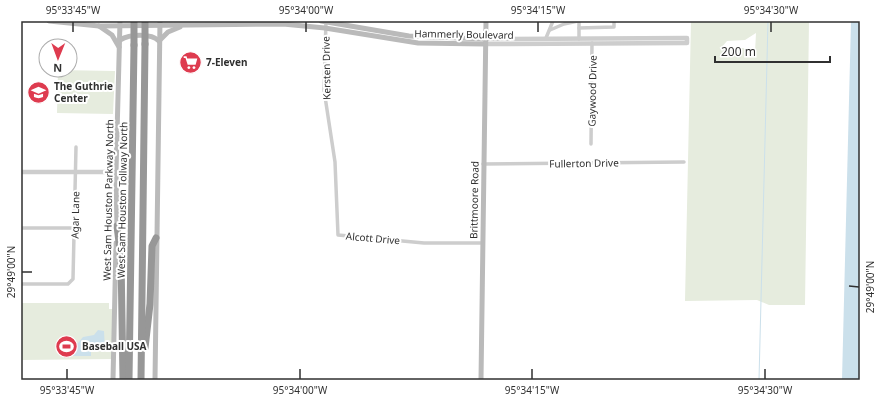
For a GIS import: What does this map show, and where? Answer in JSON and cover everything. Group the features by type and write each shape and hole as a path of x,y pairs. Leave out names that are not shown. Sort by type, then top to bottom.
{"highway":[{"name":"West Sam Houston Tollway North","path":"129,380 134,21"},
{"name":"West Sam Houston Tollway North","path":"141,380 145,21"},
{"path":"117,226 121,258 123,380"},
{"path":"141,380 150,304 152,246 156,238"}],"main road":[{"name":"Hammerly Boulevard","path":"49,21 99,26 160,23 183,26 283,24 325,28 418,43 485,42"},
{"name":"Hammerly Boulevard","path":"322,21 400,35 485,42"},
{"name":"Brittmoore Road","path":"481,380 486,21"},
{"path":"155,380 160,23"},
{"name":"West Sam Houston Parkway North","path":"113,380 120,24"},
{"path":"99,26 112,35 119,47"},
{"path":"159,41 168,32 183,26"},
{"path":"120,40 129,36 152,36 159,41"}],"street":[{"path":"546,38 553,21 564,24"},
{"path":"550,30 564,24 578,21 579,38"},
{"path":"579,28 614,27 614,21"},
{"name":"Kersten Drive","path":"326,22 324,90 335,162"},
{"name":"Hammerly Boulevard","path":"485,42 546,38 592,38 642,41"},
{"path":"553,44 554,38"},
{"name":"Gaywood Drive","path":"591,144 592,38"},
{"name":"Hammerly Boulevard","path":"485,42 592,44 687,40"},
{"name":"Agar Lane","path":"21,284 64,284 71,282 74,274 76,147"},
{"name":"Alcott Drive","path":"335,162 338,235 424,243 482,243"},
{"name":"Fullerton Drive","path":"484,164 684,162"},
{"path":"21,172 116,172"},
{"path":"21,228 74,228"}],"shaded area":[{"path":"691,21 809,21 805,305 769,305 757,300 685,301","holes":["756,33 755,52 743,48 721,48 727,41 745,40"]},
{"path":"78,70 115,71 113,114 57,113 58,78 78,78"},
{"name":"Baseball USA","path":"21,303 109,303 109,309 115,309 114,359 21,360"}],"water":[{"path":"851,21 860,21 860,380 842,380"},
{"path":"98,330 104,331 105,350 91,350 91,356 68,356 69,346 78,343 83,337 94,335"}],"waterway":[{"path":"759,380 768,21"}],"place":[{"name":"7-Eleven","path":"191,62"},
{"name":"The Guthrie Center","path":"39,92"},
{"name":"Baseball USA","path":"67,346"}]}
